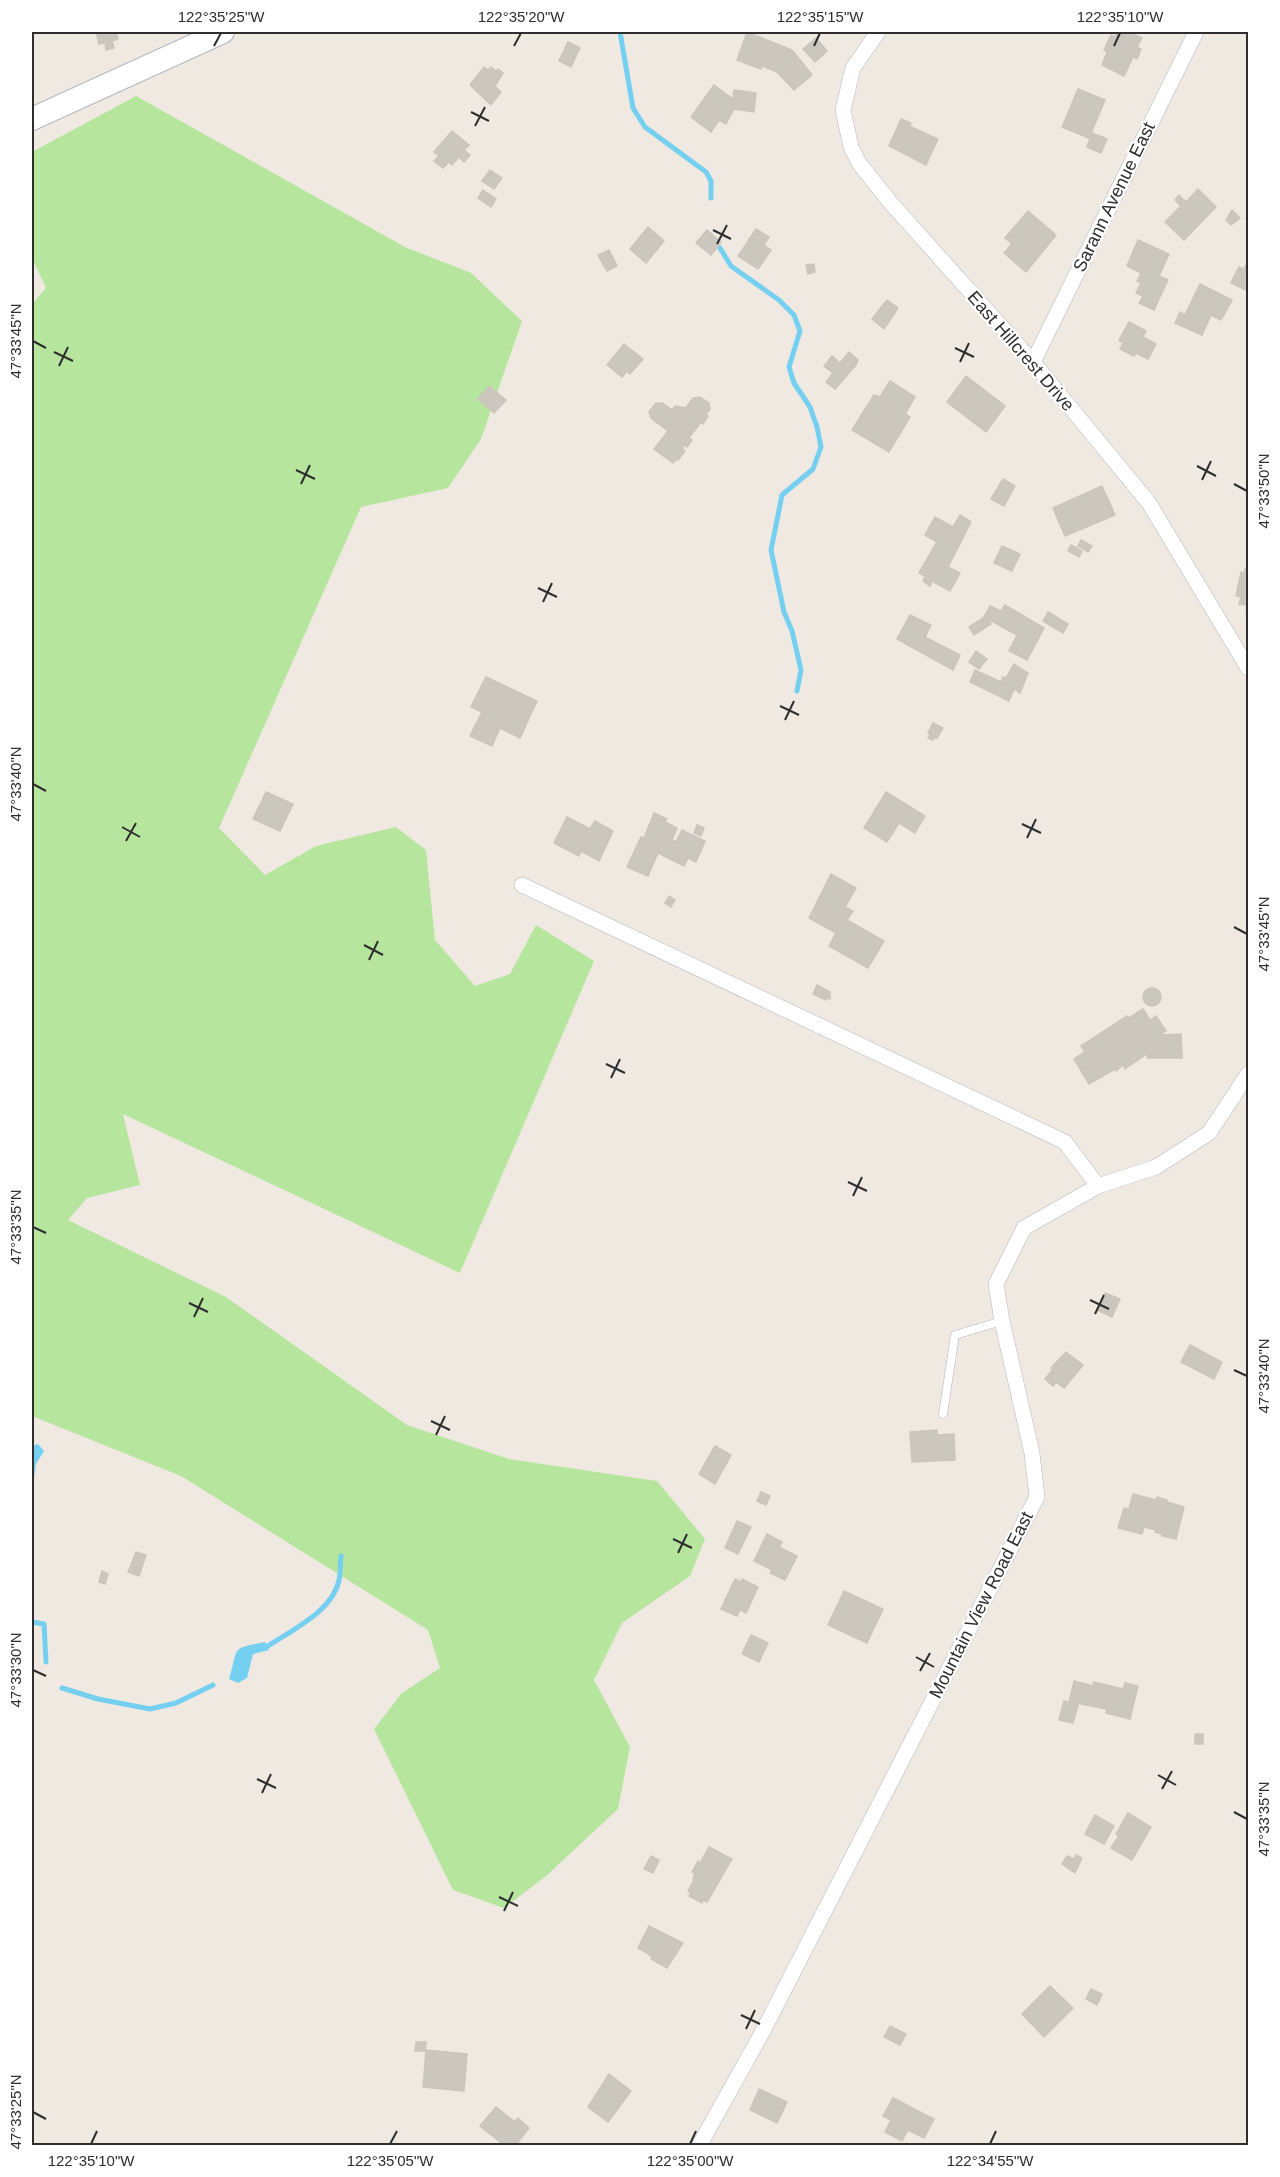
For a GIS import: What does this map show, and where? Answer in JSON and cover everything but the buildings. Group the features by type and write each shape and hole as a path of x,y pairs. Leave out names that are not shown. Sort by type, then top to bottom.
{"main road":[{"path":"32,119 223,32"}],"street":[{"name":"East Hillcrest Drive","path":"878,32 853,68 843,110 851,147 859,163 890,202 1033,363 1149,503 1248,668"},
{"name":"Sarann Avenue East","path":"1033,363 1196,32"},
{"path":"522,885 1065,1142 1098,1185"},
{"name":"Mountain View Road East","path":"699,2145 758,2040 1037,1497 1032,1453 1002,1321 996,1284 1024,1228 1098,1185 1156,1167 1209,1133 1248,1074"}],"lane":[{"path":"943,1414 955,1335 1002,1321"}],"green space":[{"path":"136,96 405,247 471,273 522,321 481,439 448,488 361,507 219,828 265,875 316,846 396,827 426,850 435,940 475,986 510,974 536,925 594,961 460,1273 123,1114 140,1185 87,1198 68,1220 226,1297 407,1425 509,1459 657,1481 705,1539 690,1576 622,1623 594,1680 630,1747 618,1809 546,1876 504,1908 453,1890 374,1729 402,1693 440,1668 428,1630 181,1476 32,1416 32,304 46,288 32,258 32,152"}],"water":[{"path":"38,1444 44,1451 36,1464 32,1493 32,1446"},
{"path":"265,1642 269,1650 253,1654 247,1678 238,1683 229,1679 237,1651 246,1646"}],"waterway":[{"path":"620,32 633,108 645,127 706,172 711,181 711,198"},
{"path":"720,248 731,266 779,300 794,315 800,331 789,367 794,383 810,407 821,447 813,469 782,495 771,550 784,612 792,631 801,670 797,691"},
{"path":"262,1647 268,1646 310,1619 329,1601 339,1580 341,1556"},
{"path":"32,1622 44,1624 46,1662"},
{"path":"62,1688 98,1699 150,1709 176,1703 213,1685"}]}
